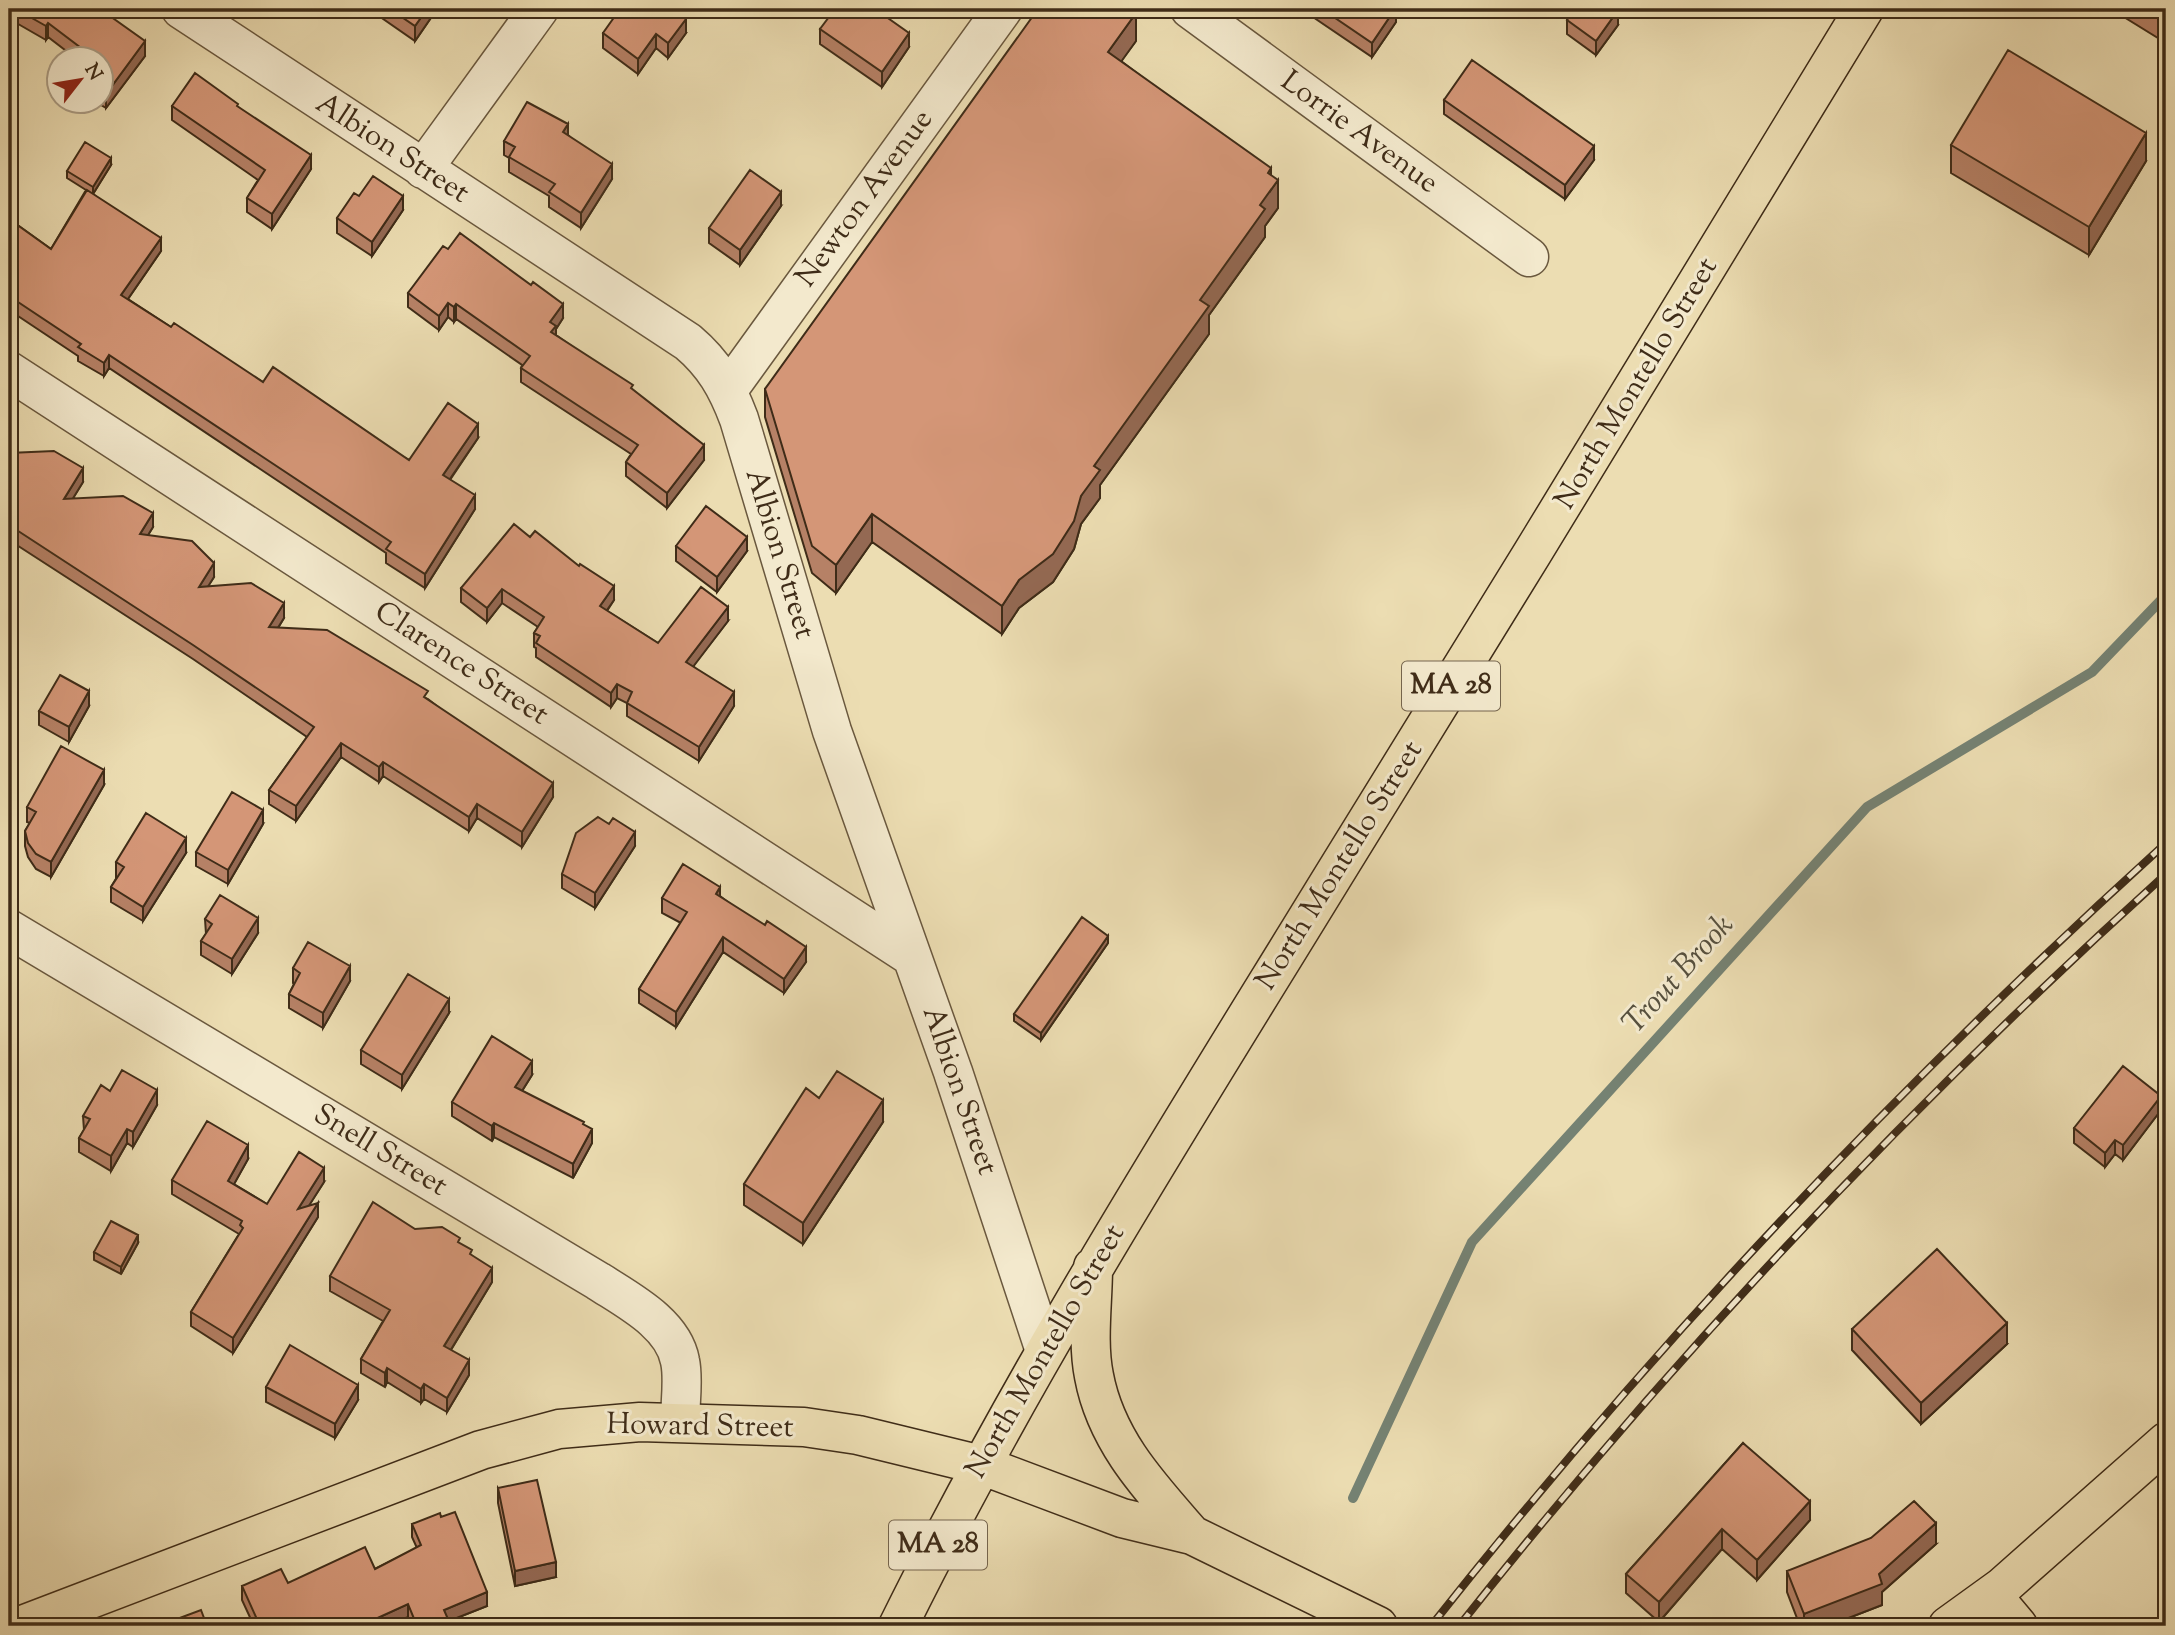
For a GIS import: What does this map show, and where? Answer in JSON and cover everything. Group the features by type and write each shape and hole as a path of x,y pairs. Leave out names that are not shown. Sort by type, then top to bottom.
{"main road":[{"name":"North Montello Street","path":"898,1626 981,1465 1093,1266 1617,418 1864,9"},
{"path":"1093,1266 1093,1373 1109,1428 1140,1475 1192,1535"},
{"name":"Howard Street","path":"20,1626 481,1450 559,1429 640,1422 804,1427 915,1447 981,1465 1122,1518 1192,1535 1378,1626"},
{"path":"1948,1626 1992,1595 2166,1442"},
{"path":"1992,1595 2018,1626"}],"street":[{"name":"Albion Street","path":"181,9 688,342 715,368 728,390 832,731 912,957 1045,1352"},
{"path":"423,170 539,9"},
{"name":"Newton Avenue","path":"728,390 1003,9"},
{"name":"Lorrie Avenue","path":"1190,9 1529,257"},
{"name":"Clarence Street","path":"9,371 912,957"},
{"name":"Snell Street","path":"9,929 586,1274 652,1318 669,1338 680,1360 680,1422"}],"building":[{"path":"16,9 100,9 145,41 116,80 116,46 78,46 48,23 46,26"},
{"path":"390,9 427,9 415,26"},
{"path":"620,9 673,9 686,19 668,43 656,34 638,59 603,33"},
{"path":"835,9 875,9 909,33 882,72 820,29"},
{"path":"1038,9 1130,9 1136,13 1108,52 1271,168 1268,173 1278,180 1260,205 1265,209 1200,300 1209,306 1094,466 1100,470 1081,496 1074,521 1053,554 1019,580 1002,606 872,514 836,565 812,546 765,389"},
{"path":"1322,9 1395,9 1372,43"},
{"path":"1575,9 1618,10 1596,41 1567,20"},
{"path":"2008,50 2146,133 2089,227 1951,145"},
{"path":"1472,60 1594,146 1565,185 1444,100"},
{"path":"195,73 238,104 237,106 311,155 272,214 247,198 265,170 172,106"},
{"path":"527,102 568,124 563,132 612,164 581,213 549,192 555,184 509,157 515,147 504,141"},
{"path":"85,142 111,158 93,187 67,171"},
{"path":"750,170 781,192 740,250 709,228"},
{"path":"373,176 403,196 372,242 337,218 354,193 359,196"},
{"path":"87,190 161,238 121,295 171,327 174,323 263,382 273,367 409,460 448,403 478,424 443,475 475,495 425,574 386,549 391,542 109,355 104,363 78,347 81,344 9,296 9,219 51,249"},
{"path":"460,233 531,285 533,282 563,304 550,322 556,326 551,332 633,385 631,388 704,445 667,493 626,462 638,445 521,368 530,356 456,304 454,307 448,303 439,316 408,293 443,246 448,249"},
{"path":"54,451 83,468 64,499 123,496 153,513 140,534 192,541 214,563 199,587 251,583 284,603 269,627 327,630 428,691 424,697 553,783 522,832 477,804 469,817 383,762 379,767 341,743 296,806 269,790 314,727 9,525 9,453"},
{"path":"706,506 747,537 717,577 676,546"},
{"path":"514,524 530,537 535,531 579,566 580,564 614,586 600,606 658,643 701,587 728,607 686,662 734,692 699,747 627,703 632,692 617,684 611,693 536,643 540,636 534,633 544,617 502,589 487,608 461,588"},
{"path":"60,675 89,691 69,727 39,711"},
{"path":"61,746 104,770 51,862 36,854 28,843 25,831 36,812 27,807"},
{"path":"232,792 263,810 228,870 196,852"},
{"path":"146,813 186,838 143,907 111,887 124,867 116,862"},
{"path":"598,817 609,824 613,818 635,832 595,893 562,874 576,833"},
{"path":"683,864 720,887 716,894 765,925 767,921 806,947 784,979 723,937 676,1012 639,989 687,912 662,898"},
{"path":"220,895 258,918 232,959 201,941 212,924 205,919"},
{"path":"1082,917 1108,936 1041,1033 1014,1014"},
{"path":"308,942 350,966 323,1013 289,994 300,973 293,968"},
{"path":"408,974 449,999 402,1075 361,1050"},
{"path":"492,1036 532,1061 515,1087 584,1122 583,1124 592,1129 573,1164 494,1123 492,1126 452,1102"},
{"path":"2123,1066 2161,1096 2123,1145 2115,1140 2105,1153 2074,1128"},
{"path":"122,1070 157,1090 133,1132 127,1129 111,1156 79,1138 90,1119 83,1116 101,1085 110,1091"},
{"path":"837,1071 883,1100 803,1223 744,1184 806,1088 819,1098"},
{"path":"207,1121 248,1145 228,1181 267,1204 299,1152 324,1168 298,1209 318,1203 233,1338 191,1312 243,1228 240,1225 242,1221 172,1180"},
{"path":"373,1202 415,1229 442,1227 460,1238 458,1242 472,1250 470,1254 492,1268 444,1346 469,1360 447,1398 424,1384 421,1389 387,1368 385,1373 361,1359 390,1310 330,1276"},
{"path":"111,1221 138,1235 121,1267 94,1252"},
{"path":"1937,1249 2007,1323 1921,1403 1852,1329"},
{"path":"290,1345 358,1385 335,1424 266,1387"},
{"path":"1743,1443 1810,1501 1757,1560 1722,1529 1659,1602 1626,1574"},
{"path":"537,1480 556,1562 515,1571 498,1488"},
{"path":"1914,1501 1936,1523 1879,1574 1882,1584 1804,1614 1787,1571 1871,1538"},
{"path":"455,1512 487,1592 444,1610 451,1626 417,1626 408,1604 360,1626 260,1626 242,1586 281,1569 288,1583 365,1547 375,1569 421,1545 412,1524 440,1513 441,1517"},
{"path":"201,1610 207,1626 161,1625"}],"waterway":[{"name":"Trout Brook","path":"1353,1498 1472,1242 1867,807 2092,672 2166,595"}],"railway":[{"path":"1431,1626 1602,1419 1782,1219 1970,1028 2166,843"},
{"path":"1459,1626 1623,1427 1797,1235 1978,1051 2166,874"}]}
